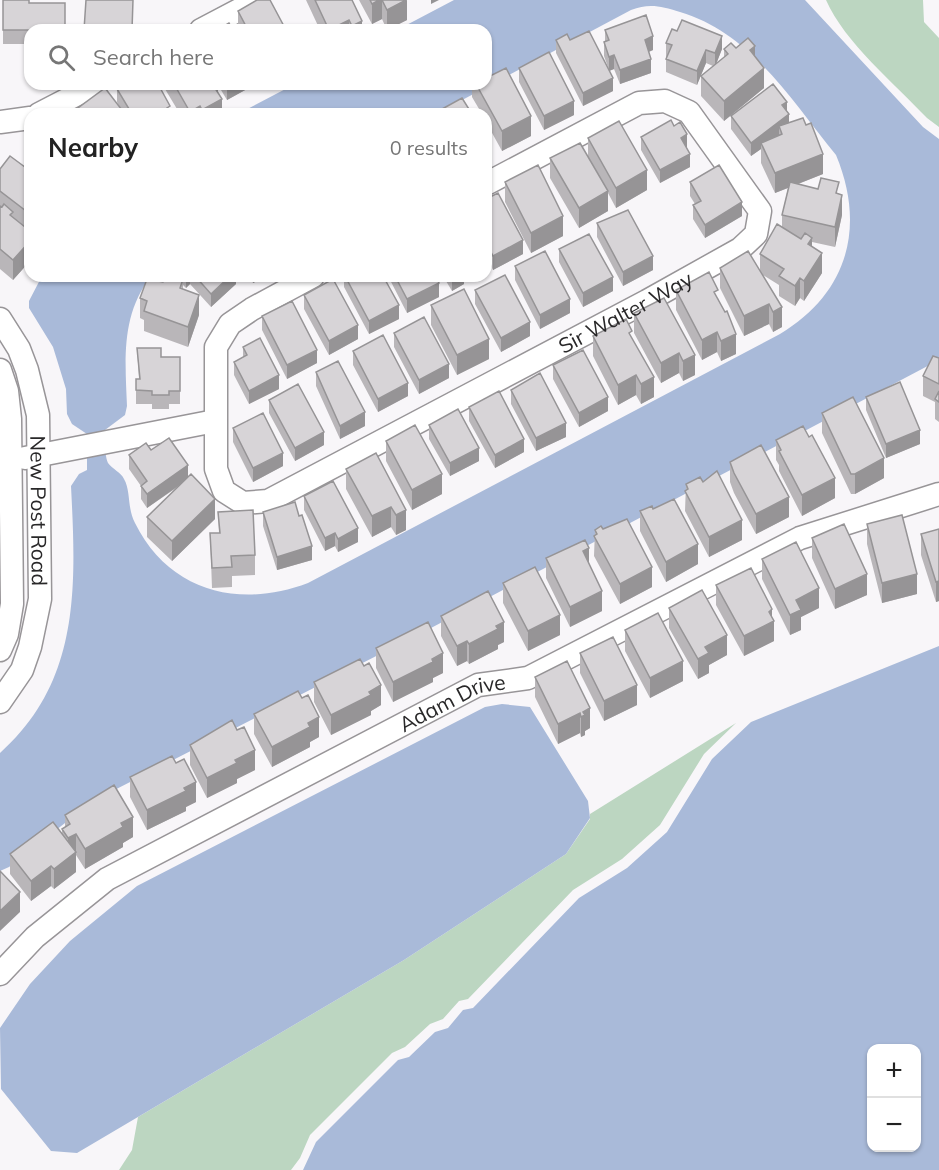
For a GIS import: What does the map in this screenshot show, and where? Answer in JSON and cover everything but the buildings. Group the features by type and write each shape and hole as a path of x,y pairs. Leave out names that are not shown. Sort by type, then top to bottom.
{"street":[{"path":"212,24 258,0"},
{"path":"51,108 85,90"},
{"name":"Sir Walter Way","path":"302,282 252,309 230,324 216,346 216,469 224,491 243,503 268,501 647,302 740,249 756,234 760,211 689,112 665,101 639,103 492,181"},
{"path":"0,122 24,119"},
{"name":"New Post Road","path":"0,319 19,349 34,392 38,415 40,599 37,623 22,669 0,702"},
{"name":"New Post Road","path":"0,370 9,410 12,604 7,634 0,650"},
{"path":"11,460 215,421"},
{"name":"Adam Drive","path":"0,974 35,937 107,879 478,685 528,678 800,538 939,494"}],"green space":[{"path":"826,0 923,0 924,22 939,38 939,127 871,62 845,32"},
{"path":"736,723 704,754 660,825 622,859 573,890 468,999 459,1001 443,1019 430,1024 405,1047 392,1053 310,1135 300,1158 291,1170 119,1170 132,1150 138,1117 404,960 566,854 590,819 590,814"}],"water":[{"path":"454,0 805,0 923,127 939,139 939,360 431,628 93,801 9,867 0,871 0,753 27,725 46,695 59,663 68,630 72,595 71,486 79,474 87,470 87,434 72,424 67,414 66,389 53,347 29,308 29,301 39,282 147,282 134,306 127,338 125,415 105,430 108,463 123,477 128,489 135,523 149,546 167,565 187,579 209,589 232,594 257,594 282,591 308,583 780,334 822,299 836,278 845,256 849,232 849,208 845,182 836,155 768,71 728,35 705,22 673,10 649,6 637,8 492,84 492,24 408,24"},
{"path":"284,90 481,90 447,108 249,108"},
{"path":"939,646 939,1170 303,1170 316,1142 398,1060 409,1057 435,1032 448,1028 463,1010 473,1008 579,898 627,868 667,832 712,759 751,722"},
{"path":"502,704 530,707 588,801 590,818 566,854 404,960 77,1153 51,1151 1,1089 0,1028 30,984 70,941 137,886 485,707"}]}
